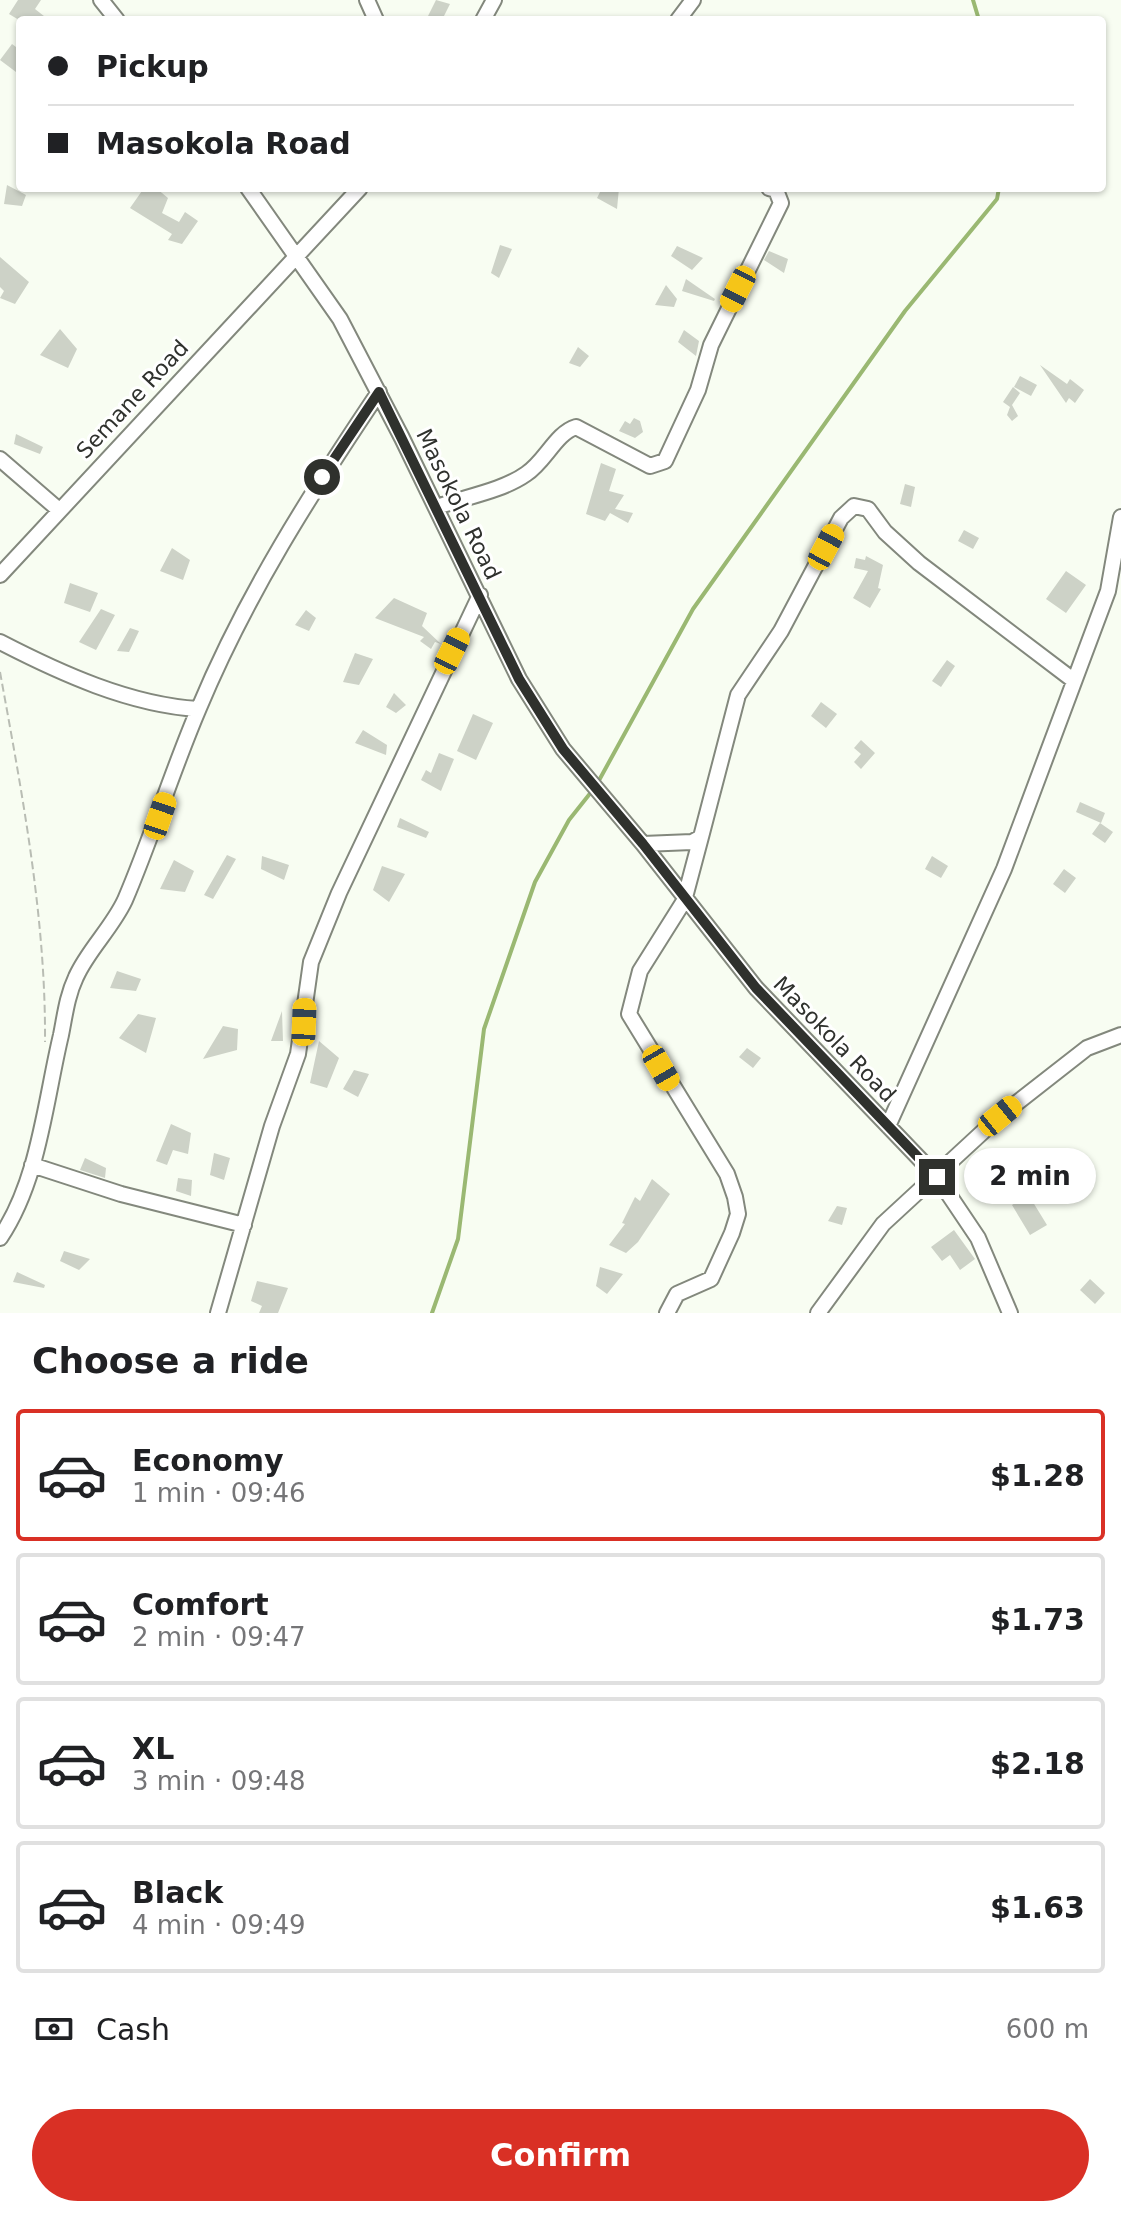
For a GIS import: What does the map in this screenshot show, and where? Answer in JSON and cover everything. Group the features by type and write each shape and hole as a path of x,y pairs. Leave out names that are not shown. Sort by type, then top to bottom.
{"street":[{"name":"Masokola Road","path":"251,192 340,319 437,507 519,679 582,774 643,844 684,901 756,988 937,1177 978,1238 1010,1313"},
{"name":"Semane Road","path":"0,575 296,253 356,192"},
{"path":"437,507 523,477 538,466 571,428 576,427 650,466 665,461 698,390 707,353 781,203 777,192"},
{"path":"0,1238 15,1214 32,1165 65,1005 77,974 123,905 160,816 198,709 242,615 307,499 379,392"},
{"path":"0,459 59,510"},
{"path":"667,1313 677,1294 711,1279 738,1214 727,1174 629,1014 631,995 640,971 684,901 738,695 781,631 841,518 854,506 868,509 885,532 919,563 1073,680"},
{"path":"888,1126 1004,869 1108,591 1121,517"},
{"path":"218,1313 272,1126 298,1054 311,962 352,864 480,595"},
{"path":"0,642 60,671 162,707 198,709"},
{"path":"643,844 692,842 701,837"},
{"path":"818,1313 883,1224 1041,1083 1087,1048 1121,1035"},
{"path":"32,1165 121,1194 244,1225"}],"path":[{"path":"0,672 24,804 45,1000 45,1046"}],"building":[{"path":"18,0 41,0 35,9 44,16 16,18 9,14"},
{"path":"436,0 450,4 444,16 428,16"},
{"path":"12,44 16,47 16,72 0,60"},
{"path":"7,185 26,195 22,206 4,204"},
{"path":"141,192 161,192 168,198 162,213 179,222 185,212 198,221 182,244 168,240 172,234 130,208"},
{"path":"600,192 619,192 617,209 597,198"},
{"path":"500,245 512,249 499,278 491,273"},
{"path":"677,246 703,258 692,270 671,256"},
{"path":"769,251 788,259 784,273 764,260"},
{"path":"0,257 29,282 15,304 0,298 4,291 0,287"},
{"path":"686,279 715,299 714,301 682,291"},
{"path":"666,285 677,299 674,307 655,305"},
{"path":"60,329 77,349 68,368 40,355"},
{"path":"684,330 699,341 696,356 678,342"},
{"path":"578,347 589,356 580,367 569,363"},
{"path":"1040,365 1067,384 1070,379 1084,390 1075,403 1069,398 1066,403"},
{"path":"1020,376 1037,385 1031,396 1014,387"},
{"path":"1013,387 1020,393 1012,405 1018,416 1012,421 1007,415 1010,407 1003,402"},
{"path":"634,418 640,421 643,432 635,438 619,431 625,421 630,424"},
{"path":"16,434 43,447 40,454 14,444"},
{"path":"601,463 616,469 609,491 624,495 615,509 633,513 628,523 610,513 605,521 586,514"},
{"path":"905,484 915,487 911,507 900,504"},
{"path":"964,530 979,538 973,549 958,541"},
{"path":"172,548 190,560 183,580 160,571"},
{"path":"866,556 883,565 878,588 881,589 870,608 853,598 868,571 854,568 856,558 865,560"},
{"path":"1066,571 1086,585 1066,613 1046,599"},
{"path":"70,583 98,593 90,612 64,603"},
{"path":"394,598 427,613 422,626 441,644 435,642 431,649 420,641 424,637 375,618"},
{"path":"101,609 115,615 96,650 79,642"},
{"path":"306,610 316,618 309,631 295,625"},
{"path":"130,628 139,631 129,652 117,651"},
{"path":"355,653 373,659 359,685 343,682"},
{"path":"947,660 955,666 941,687 932,681"},
{"path":"394,693 406,705 396,713 386,707"},
{"path":"821,702 837,714 826,728 811,716"},
{"path":"473,714 493,723 476,760 457,751"},
{"path":"363,730 387,745 386,755 355,743"},
{"path":"861,740 875,753 861,769 854,762 861,754 854,748"},
{"path":"439,753 454,759 441,791 421,780 426,770 431,773"},
{"path":"1080,802 1105,813 1101,823 1076,812"},
{"path":"400,818 429,832 426,838 397,827"},
{"path":"1100,823 1113,832 1105,843 1092,834"},
{"path":"227,855 236,859 213,899 204,895"},
{"path":"262,856 289,865 284,880 261,869"},
{"path":"932,856 948,866 941,878 925,869"},
{"path":"174,860 194,871 185,892 160,889"},
{"path":"382,866 405,874 389,902 373,890"},
{"path":"1064,869 1076,878 1065,893 1053,884"},
{"path":"117,971 141,979 136,991 110,988"},
{"path":"282,1011 283,1041 271,1041"},
{"path":"138,1014 156,1018 146,1053 119,1038"},
{"path":"223,1026 238,1029 237,1050 203,1059"},
{"path":"319,1041 339,1058 327,1088 310,1083"},
{"path":"747,1048 761,1058 753,1068 739,1057"},
{"path":"354,1070 369,1074 358,1097 343,1089"},
{"path":"171,1124 191,1133 188,1154 173,1150 167,1165 156,1161"},
{"path":"214,1153 230,1158 224,1180 210,1175"},
{"path":"85,1158 106,1168 105,1178 80,1170"},
{"path":"1018,1164 1029,1175 1033,1170 1046,1181 1038,1191 1025,1180 1027,1178 1011,1171 1011,1166"},
{"path":"178,1178 192,1180 191,1196 176,1191"},
{"path":"652,1179 670,1194 638,1242 626,1253 609,1245 625,1224 622,1223 635,1197 640,1201"},
{"path":"1028,1194 1047,1225 1030,1235 1012,1205"},
{"path":"837,1206 847,1208 842,1225 828,1221"},
{"path":"954,1230 975,1259 960,1270 950,1255 942,1261 931,1247"},
{"path":"64,1251 90,1259 79,1270 60,1261"},
{"path":"600,1267 623,1274 607,1294 596,1286"},
{"path":"17,1272 45,1285 44,1288 13,1282"},
{"path":"1090,1279 1105,1293 1095,1304 1080,1290"},
{"path":"257,1281 288,1288 278,1313 259,1313 262,1306 251,1301"}],"waterway":[{"path":"973,0 978,16"},
{"path":"597,784 693,609 905,311 997,199 998,192"},
{"path":"432,1313 458,1239 484,1029 535,882 569,820 592,791"}],"route":[{"path":"322,477 379,392 519,679 563,749 643,844 684,901 756,988 937,1177"}]}
